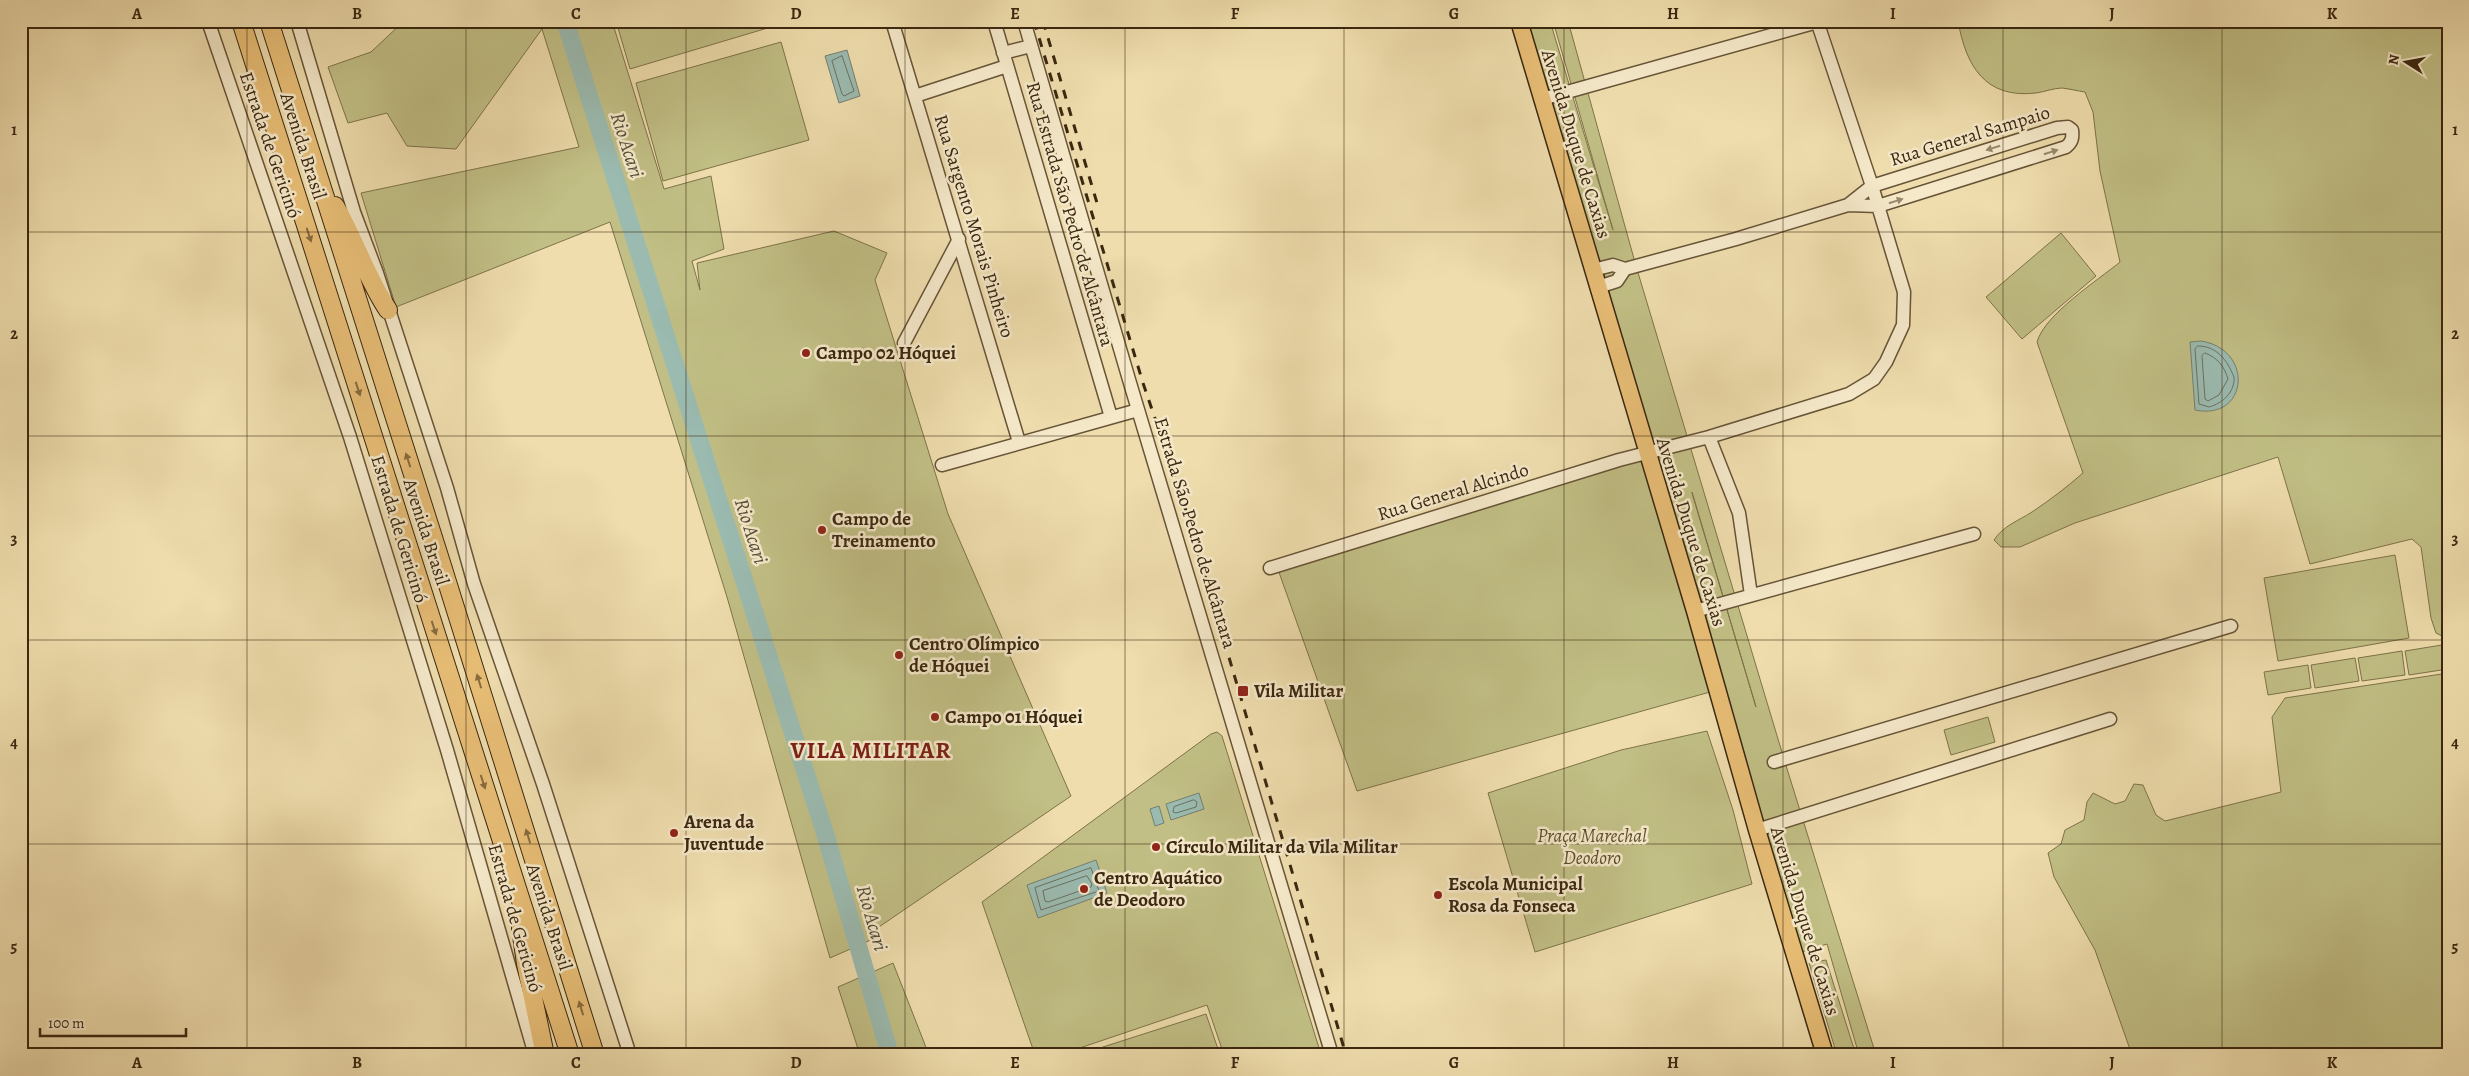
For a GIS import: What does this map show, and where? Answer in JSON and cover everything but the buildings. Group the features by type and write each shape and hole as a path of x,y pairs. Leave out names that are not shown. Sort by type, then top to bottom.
{"highway":[{"name":"Avenida Brasil","path":"241,21 570,1055"},
{"name":"Avenida Brasil","path":"269,21 463,628 596,1055"},
{"path":"320,183 350,232 376,292 388,310"},
{"path":"516,882 526,964 545,1055"}],"main road":[{"name":"Avenida Duque de Caxias","path":"1519,21 1825,1055"}],"street":[{"name":"Estrada de Gericinó","path":"208,21 350,437 447,750 535,1055"},
{"path":"297,21 354,212 364,236 447,488 474,584 546,793 630,1055"},
{"name":"Rua Sargento Morais Pinheiro","path":"892,21 1020,442"},
{"name":"Rua Estrada São Pedro de Alcântara","path":"994,21 1111,417"},
{"name":"Estrada São Pedro de Alcântara","path":"1024,21 1138,410 1332,1055"},
{"path":"1542,99 1818,22"},
{"name":"Rua General Alcindo","path":"1270,568 1646,452 1709,437 1849,394 1874,379 1897,342 1903,325 1904,292 1872,186 1818,22"},
{"path":"1003,53 1031,46"},
{"path":"915,96 1007,66"},
{"name":"Rua General Sampaio","path":"1593,270 1613,265 1625,269 1736,240 1848,205 1878,206 2066,147 2070,144 2073,137 2072,130 2068,127 2057,128 1872,186 1848,205"},
{"path":"1969,156 1974,176"},
{"path":"904,343 959,239"},
{"name":"Rua General Sampaio","path":"1598,287 1617,281 1625,269"},
{"path":"942,465 1138,410"},
{"path":"1709,437 1739,513 1751,595"},
{"path":"1695,611 1974,534"},
{"path":"1774,762 2231,626"},
{"path":"1757,830 2110,719"}],"green space":[{"path":"404,21 612,21 664,189 711,176 724,249 692,261 700,290 697,263 834,231 887,253 875,280 948,514 1071,796 876,929 873,939 830,958 727,597 610,222 396,307 361,193 579,147 542,29 456,149 407,146 387,113 348,123 328,67 371,52"},
{"path":"616,21 769,21 771,27 630,69"},
{"path":"1516,21 1550,21 1613,230 1553,21 1568,21 1636,266 1784,759 1876,1055 1859,1055 1827,944 1795,954 1710,692 1357,791 1276,564 1645,452","holes":["1692,492 1756,707 1692,493"]},
{"path":"1958,21 2448,21 2448,639 2436,633 2431,618 2421,547 2412,539 2310,564 2278,457 2075,523 2020,547 2001,547 1994,540 2006,527 2045,503 2083,473 2037,342 2050,320 2061,309 2120,262 2100,171 2093,112 2085,92 2062,88 2036,93 2018,93 2003,91 1991,85 1981,76 1966,52"},
{"path":"781,42 809,140 663,181 636,83"},
{"path":"2061,233 2096,276 2022,339 1986,297"},
{"path":"2395,555 2409,638 2278,661 2264,578"},
{"path":"2448,644 2448,669 2409,675 2405,651"},
{"path":"2402,651 2405,675 2362,681 2358,658"},
{"path":"2355,658 2359,681 2315,688 2311,665"},
{"path":"2308,665 2311,688 2268,695 2264,672"},
{"path":"2448,673 2448,1055 2132,1055 2095,950 2054,877 2048,853 2061,844 2065,830 2084,820 2087,802 2093,793 2115,804 2125,801 2134,784 2143,785 2156,815 2165,821 2281,792 2272,717 2285,698"},
{"path":"1988,717 1995,742 1951,755 1944,730"},
{"name":"Praça Marechal Deodoro","path":"1707,731 1733,810 1752,884 1535,952 1488,793 1621,750"},
{"name":"Círculo Militar da Vila Militar","path":"1217,732 1222,736 1320,1051 1307,1055 1224,1055 1207,1005 1059,1055 1035,1055 982,902 1211,734"},
{"path":"1826,960 1856,1055 1837,1055 1809,963"},
{"path":"893,963 929,1055 860,1055 838,987"},
{"path":"1206,1014 1220,1055 1078,1055"}],"water":[{"path":"847,50 860,96 839,103 825,56"},
{"path":"2201,341 2218,347 2230,357 2237,369 2238,383 2235,395 2226,405 2213,411 2195,410 2190,342"},
{"path":"1199,793 1204,809 1171,820 1166,804"},
{"path":"1159,806 1164,823 1155,826 1150,809"},
{"path":"1096,860 1107,893 1038,918 1027,885"}],"waterway":[{"name":"Rio Acari","path":"565,21 824,830 890,1055"}],"railway":[{"path":"1034,21 1143,383 1183,501 1346,1055"},
{"path":"1043,21 1097,203"}],"place":[{"name":"Campo 02 Hóquei","path":"806,353"},
{"name":"Campo de Treinamento","path":"822,530"},
{"name":"Centro Olímpico de Hóquei","path":"899,655"},
{"name":"Vila Militar","path":"1243,691"},
{"name":"Campo 01 Hóquei","path":"935,717"},
{"name":"Arena da Juventude","path":"674,833"},
{"name":"Círculo Militar da Vila Militar","path":"1156,847"},
{"name":"Centro Aquático de Deodoro","path":"1084,889"},
{"name":"Escola Municipal Rosa da Fonseca","path":"1438,895"}],"district":[{"name":"VILA MILITAR","path":"871,750"}]}
